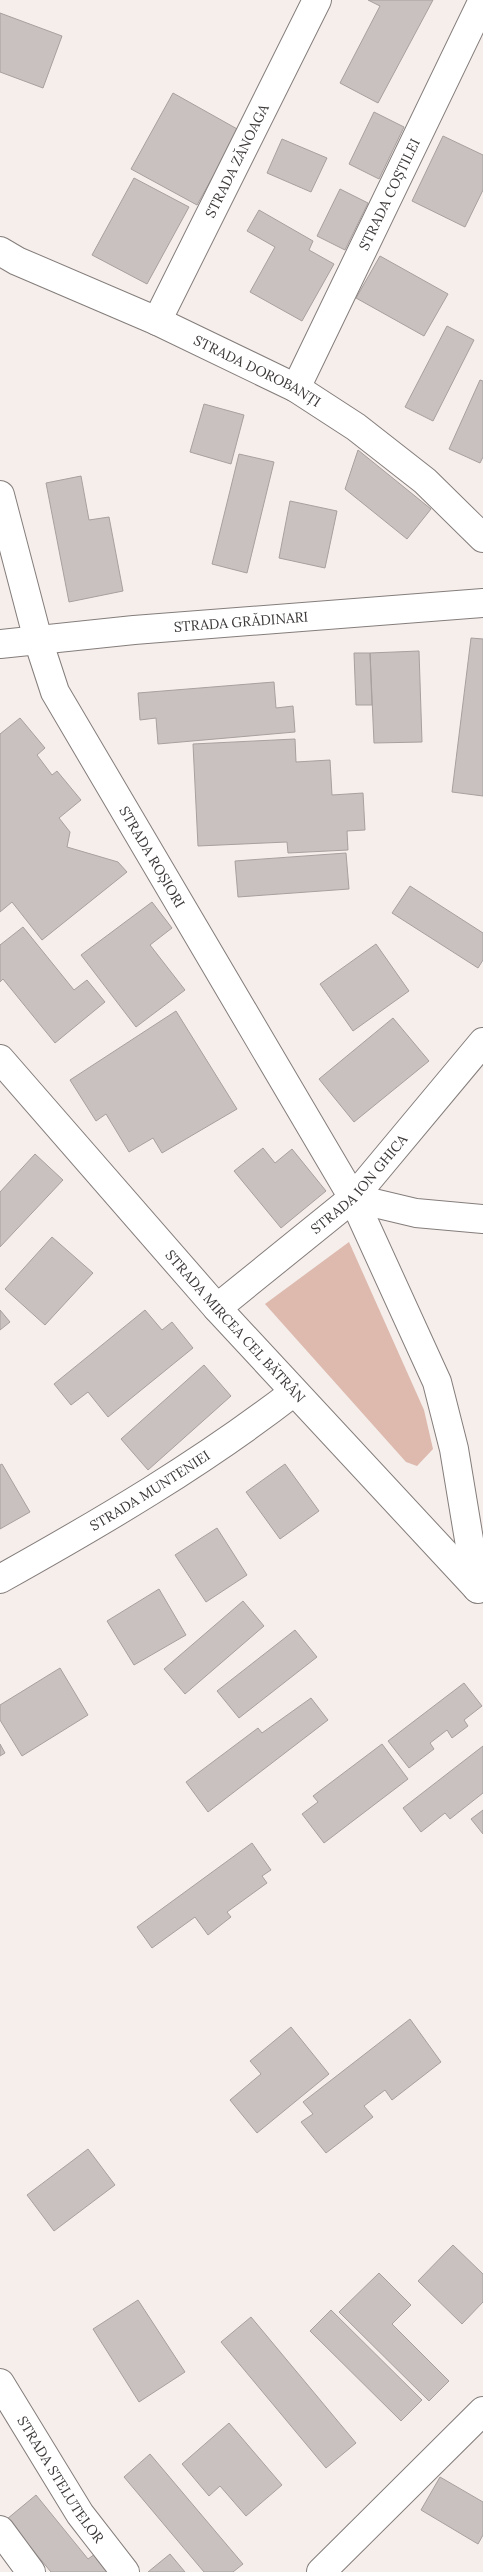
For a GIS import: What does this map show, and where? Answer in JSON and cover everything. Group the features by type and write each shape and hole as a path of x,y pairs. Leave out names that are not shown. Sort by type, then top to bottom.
{"street":[{"name":"STRADA ZĂNOAGA","path":"157,322 317,0"},
{"name":"STRADA COȘTILEI","path":"296,388 483,0"},
{"name":"STRADA DOROBANȚI","path":"0,252 157,322 296,388 356,428 425,482 483,538"},
{"name":"STRADA ROȘIORI","path":"0,495 38,640 55,692 354,1198"},
{"name":"STRADA GRĂDINARI","path":"0,644 134,630 483,603"},
{"name":"STRADA ION GHICA","path":"217,1308 354,1198 483,1042"},
{"name":"STRADA MIRCEA CEL BĂTRÂN","path":"0,1059 217,1308 480,1591"},
{"path":"354,1198 416,1213 483,1219"},
{"name":"STRADA MIRCEA CEL BĂTRÂN","path":"354,1198 437,1382 454,1450 480,1591"},
{"name":"STRADA MUNTENIEI","path":"0,1579 120,1512 183,1472 249,1427 294,1392"},
{"name":"STRADA STELUTELOR","path":"0,2383 80,2514 125,2572"},
{"path":"322,2572 483,2411"},
{"path":"0,2530 31,2572"}],"shaded area":[{"path":"349,1242 424,1410 433,1449 417,1466 406,1462 265,1304"}],"building":[{"path":"368,0 433,0 378,103 340,83 380,6"},
{"path":"0,13 62,36 43,88 0,72"},
{"path":"173,93 239,130 197,205 131,169"},
{"path":"374,112 404,127 379,179 349,164"},
{"path":"443,136 483,155 483,190 465,227 412,201"},
{"path":"282,139 327,158 311,192 267,173"},
{"path":"134,178 189,207 147,284 92,255"},
{"path":"340,189 368,203 345,250 317,236"},
{"path":"259,210 313,241 309,250 334,264 302,321 250,292 275,247 247,231"},
{"path":"380,256 448,294 424,336 356,298"},
{"path":"447,326 474,340 433,421 405,407"},
{"path":"480,380 483,381 483,457 480,463 449,449"},
{"path":"204,404 244,415 231,464 190,452"},
{"path":"358,450 431,509 407,539 345,489"},
{"path":"239,454 274,462 247,573 212,564"},
{"path":"81,476 89,520 109,517 123,591 69,602 46,483"},
{"path":"290,501 337,511 325,568 279,558"},
{"path":"471,638 483,639 483,796 452,792"},
{"path":"419,651 422,742 374,743 370,653"},
{"path":"354,653 370,653 372,705 356,705"},
{"path":"274,682 276,708 293,706 295,732 158,744 156,718 140,720 138,693"},
{"path":"20,718 45,748 37,755 52,775 57,771 81,800 59,818 70,832 67,847 118,862 127,872 42,940 12,902 0,912 0,734"},
{"path":"295,739 296,762 330,760 332,795 363,793 365,830 347,831 348,850 288,853 287,842 198,846 193,744"},
{"path":"346,853 349,889 238,897 235,861"},
{"path":"410,886 483,933 483,960 478,968 392,913"},
{"path":"152,902 172,928 150,945 185,990 136,1027 81,955"},
{"path":"23,927 74,990 87,980 105,1002 55,1043 3,979 0,982 0,945"},
{"path":"376,944 409,991 353,1031 320,984"},
{"path":"176,1011 237,1109 162,1153 153,1138 129,1152 106,1114 96,1121 70,1080"},
{"path":"393,1018 429,1061 354,1122 319,1079"},
{"path":"263,1148 275,1163 292,1149 326,1191 281,1228 234,1171"},
{"path":"35,1154 63,1180 0,1247 0,1192"},
{"path":"52,1237 93,1273 45,1325 5,1289"},
{"path":"0,1310 10,1322 0,1330"},
{"path":"145,1310 162,1330 172,1322 193,1348 108,1417 88,1392 71,1405 54,1384"},
{"path":"204,1365 231,1396 148,1470 121,1439"},
{"path":"2,1464 30,1512 0,1529 0,1465"},
{"path":"285,1464 319,1511 280,1539 246,1492"},
{"path":"217,1528 247,1575 206,1602 175,1555"},
{"path":"159,1589 186,1635 134,1665 107,1621"},
{"path":"243,1601 264,1626 185,1694 164,1669"},
{"path":"295,1630 317,1657 239,1718 217,1691"},
{"path":"60,1668 88,1715 22,1756 0,1720 0,1705"},
{"path":"464,1683 482,1706 464,1720 468,1726 452,1738 447,1730 430,1743 434,1749 409,1768 388,1741"},
{"path":"311,1698 328,1720 208,1812 186,1782 258,1728 262,1733"},
{"path":"0,1744 5,1753 0,1756"},
{"path":"382,1744 408,1779 324,1843 302,1814 318,1802 313,1796"},
{"path":"483,1746 483,1793 450,1819 445,1813 421,1832 403,1808"},
{"path":"483,1810 483,1834 471,1819"},
{"path":"252,1843 271,1870 262,1876 267,1883 227,1912 231,1917 208,1935 195,1917 152,1948 137,1927"},
{"path":"410,2019 441,2062 392,2100 385,2090 364,2106 373,2117 326,2153 301,2122 313,2114 303,2102"},
{"path":"291,2027 329,2074 257,2133 230,2100 261,2074 250,2061"},
{"path":"88,2149 115,2185 54,2231 27,2195"},
{"path":"453,2245 483,2274 483,2302 462,2324 418,2281"},
{"path":"379,2273 411,2305 392,2324 449,2381 429,2401 339,2312"},
{"path":"138,2300 185,2372 139,2402 93,2329"},
{"path":"331,2310 422,2400 401,2421 310,2331"},
{"path":"251,2317 356,2443 326,2468 221,2342"},
{"path":"229,2423 282,2485 246,2516 220,2486 209,2496 182,2464"},
{"path":"150,2454 243,2564 233,2572 204,2572 124,2477"},
{"path":"440,2477 483,2502 483,2535 478,2544 421,2510"},
{"path":"36,2495 88,2559 95,2554 110,2572 51,2572 7,2519"},
{"path":"170,2554 185,2572 148,2572"}]}
